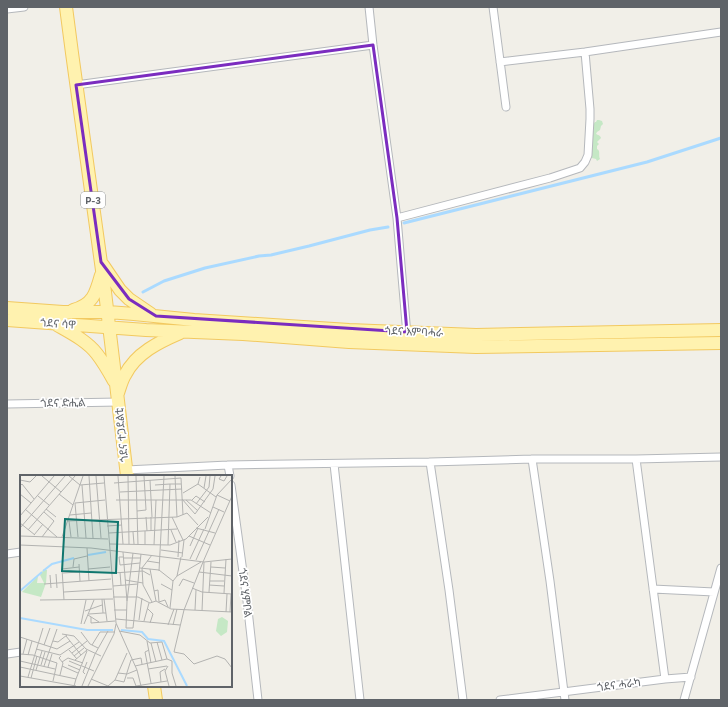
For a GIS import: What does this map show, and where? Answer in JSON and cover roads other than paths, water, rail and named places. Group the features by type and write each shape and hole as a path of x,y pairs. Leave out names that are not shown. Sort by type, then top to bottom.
{"main road":[{"name":"P-3","path":"66,7 102,265 118,394"},
{"path":"63,312 81,308 94,296 102,265"},
{"path":"102,265 120,290 129,299 156,316"},
{"name":"ጎደና ሳዋ","path":"7,308 63,312 108,312"},
{"name":"ጎደና እምባሓራ","path":"108,312 194,320 319,328 476,335 721,330"},
{"name":"ጎደና ሳዋ","path":"7,320 110,328"},
{"path":"54,324 72,334 96,353 105,365 118,394"},
{"name":"ጎደና እምባሓራ","path":"110,328 243,334 349,342 476,347 721,342"},
{"path":"118,394 125,375 139,357 157,343 183,331"},
{"name":"ጎደና ተጋደልቲ","path":"118,394 127,473"},
{"path":"154,687 156,700"}],"street":[{"path":"7,9 24,7"},
{"path":"369,7 397,218 409,345"},
{"path":"493,7 506,107"},
{"path":"500,62 585,52 721,32"},
{"path":"76,85 278,59 373,44"},
{"path":"397,218 542,180 580,168 588,155 590,120 585,52"},
{"name":"ጎደና ድሒል","path":"7,404 118,394"},
{"path":"127,473 228,465 721,457"},
{"path":"532,459 550,581 564,696"},
{"path":"636,459 665,679"},
{"path":"430,462 449,590 462,700"},
{"path":"334,464 360,700"},
{"path":"228,465 230,475"},
{"name":"ጎደና ሂምቦል","path":"232,492 247,601 258,700"},
{"path":"7,554 20,552"},
{"path":"684,700 721,568"},
{"path":"653,589 714,592"},
{"path":"7,654 20,652"},
{"name":"ጎደና ሓራካ","path":"500,700 564,696 665,679 691,677"}],"waterway":[{"path":"404,223 647,162 721,138"},
{"path":"143,292 164,281 205,268 259,256 271,255 370,230 388,227"}]}
